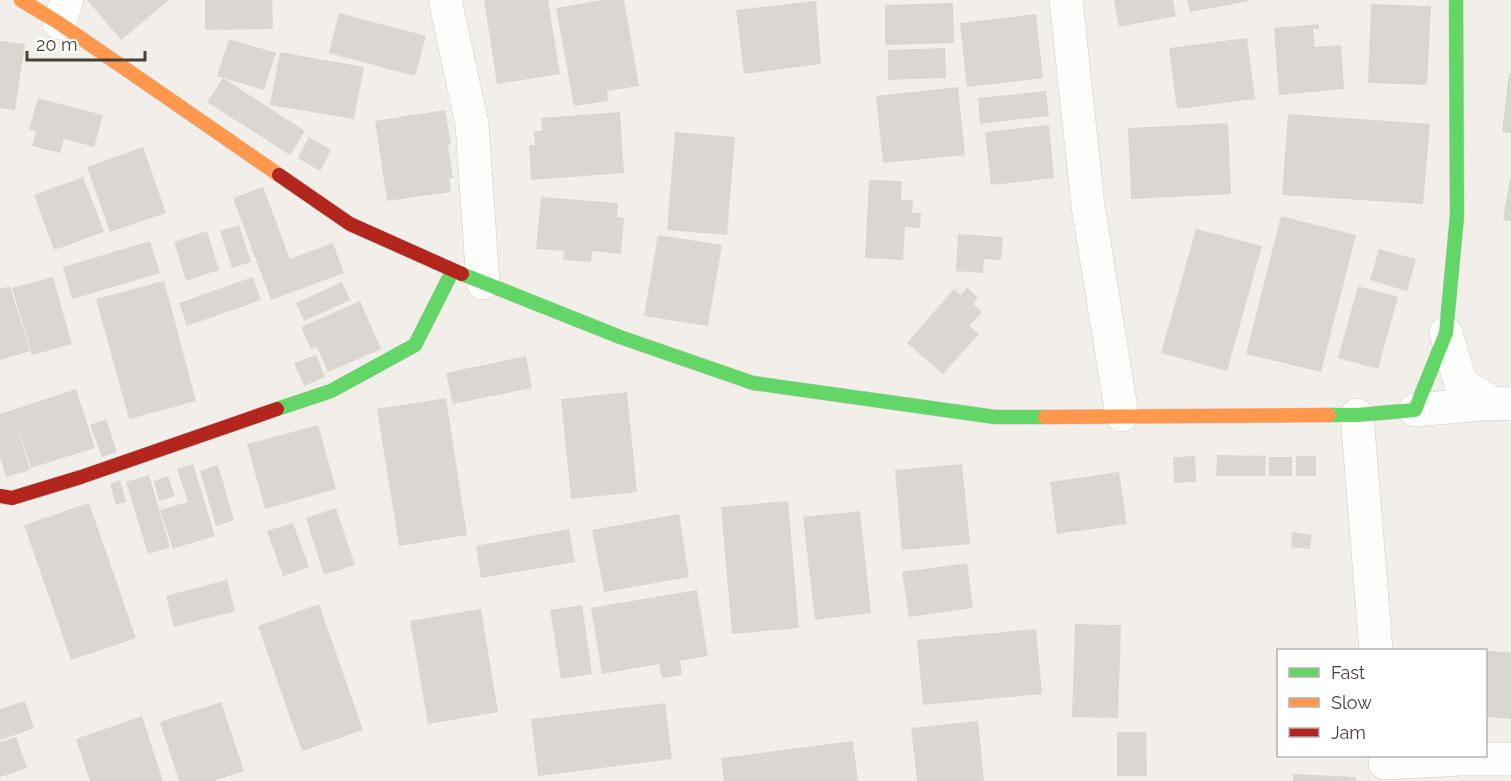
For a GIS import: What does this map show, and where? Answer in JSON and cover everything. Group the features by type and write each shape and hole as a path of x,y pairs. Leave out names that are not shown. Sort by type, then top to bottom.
{"street":[{"path":"21,0 63,12 350,224 483,283 620,337 753,383 995,417 1357,415 1502,404"},
{"path":"445,0 472,124 483,283"},
{"path":"1066,0 1088,206 1122,415"},
{"path":"1415,410 1446,333 1457,216 1456,0"},
{"path":"0,496 12,498 81,477 331,391 415,345 453,270"},
{"path":"1446,333 1461,384 1502,404"},
{"path":"1357,415 1376,649"},
{"path":"1383,767 1462,759 1511,759"}],"building":[{"path":"87,0 169,0 121,40"},
{"path":"205,0 272,0 273,29 205,30"},
{"path":"484,0 548,0 560,74 497,84"},
{"path":"600,0 624,0 639,86 607,91 608,101 574,106 556,8"},
{"path":"1114,0 1173,0 1176,16 1119,27"},
{"path":"1187,0 1249,0 1249,1 1190,12"},
{"path":"816,1 821,64 744,74 736,10"},
{"path":"953,3 954,43 885,45 885,5"},
{"path":"1371,4 1431,6 1427,85 1368,83"},
{"path":"339,13 426,36 415,76 329,53"},
{"path":"1036,14 1043,78 967,87 960,23"},
{"path":"1319,24 1319,29 1313,29 1315,47 1341,45 1344,89 1279,95 1274,28"},
{"path":"1247,38 1255,99 1177,109 1169,48"},
{"path":"229,39 276,53 264,90 217,76"},
{"path":"0,41 25,44 15,110 0,108"},
{"path":"945,48 946,78 888,80 888,50"},
{"path":"280,52 364,67 354,119 270,105"},
{"path":"1509,73 1511,73 1511,133 1502,132"},
{"path":"223,78 305,131 290,155 207,102"},
{"path":"958,87 965,155 883,163 876,96"},
{"path":"1046,91 1049,116 980,124 978,98"},
{"path":"38,98 103,115 94,147 64,139 60,153 32,146 36,131 29,130"},
{"path":"445,110 451,144 448,145 453,178 449,178 451,192 387,201 375,121"},
{"path":"620,112 624,173 531,180 529,145 535,145 534,131 542,131 541,118"},
{"path":"1288,114 1430,124 1423,204 1282,195"},
{"path":"1228,123 1231,194 1131,199 1128,128"},
{"path":"1049,125 1054,178 991,185 985,132"},
{"path":"675,132 735,137 727,235 667,230"},
{"path":"309,137 331,150 320,171 298,158"},
{"path":"143,147 166,213 110,232 87,167"},
{"path":"83,177 104,232 54,250 34,195"},
{"path":"1511,178 1511,221 1503,220"},
{"path":"869,180 902,181 901,200 913,200 912,213 921,213 920,228 905,227 903,260 865,258"},
{"path":"263,187 290,259 333,243 344,273 271,300 233,198"},
{"path":"541,197 618,203 617,217 624,218 621,254 592,251 591,262 563,260 564,251 536,249"},
{"path":"1281,216 1356,235 1321,372 1246,354"},
{"path":"239,225 251,262 232,268 220,231"},
{"path":"1196,229 1262,246 1227,371 1161,353"},
{"path":"207,231 219,270 186,281 174,242"},
{"path":"958,234 1003,237 1001,260 984,259 983,273 956,271"},
{"path":"658,235 722,245 708,326 644,316"},
{"path":"150,241 160,273 72,299 63,267"},
{"path":"1379,249 1416,259 1407,291 1370,280"},
{"path":"53,277 72,344 32,355 12,288"},
{"path":"253,277 261,300 187,326 179,303"},
{"path":"164,281 196,401 129,419 96,299"},
{"path":"342,282 350,300 304,321 296,303"},
{"path":"10,286 30,351 0,360 0,289"},
{"path":"1358,286 1398,297 1378,369 1338,358"},
{"path":"967,287 978,298 973,304 982,312 969,326 979,334 943,374 907,343 954,289 961,295"},
{"path":"360,301 381,349 328,372 317,347 311,349 301,327"},
{"path":"316,355 325,377 304,386 294,363"},
{"path":"526,356 532,388 453,404 446,373"},
{"path":"76,389 95,448 31,468 17,426 30,470 6,477 0,457 0,414"},
{"path":"627,392 637,492 571,499 561,399"},
{"path":"446,398 467,535 399,546 377,409"},
{"path":"106,419 117,452 102,457 90,425"},
{"path":"318,425 336,489 265,509 247,444"},
{"path":"1217,455 1266,456 1265,476 1216,476"},
{"path":"1195,456 1196,482 1174,483 1173,457"},
{"path":"1296,456 1316,456 1316,476 1296,476"},
{"path":"1269,457 1292,457 1292,476 1269,476"},
{"path":"193,464 215,536 173,549 160,510 188,502 177,469"},
{"path":"962,464 970,544 902,550 895,470"},
{"path":"218,465 234,520 216,526 200,471"},
{"path":"1119,472 1127,524 1057,534 1050,482"},
{"path":"149,475 170,547 148,554 126,482"},
{"path":"168,476 175,496 159,501 154,481"},
{"path":"120,480 126,502 116,505 110,484"},
{"path":"788,501 799,628 732,634 721,507"},
{"path":"89,503 136,638 71,660 24,525"},
{"path":"336,508 355,565 324,575 306,518"},
{"path":"860,511 871,613 815,620 803,517"},
{"path":"679,514 689,577 604,592 592,530"},
{"path":"293,523 309,567 283,576 267,531"},
{"path":"569,529 575,562 481,578 476,546"},
{"path":"1292,532 1312,535 1310,549 1291,547"},
{"path":"967,563 973,608 909,617 902,572"},
{"path":"227,580 235,611 174,627 166,596"},
{"path":"697,590 708,656 680,661 682,675 662,678 659,664 602,674 591,608"},
{"path":"319,604 363,730 302,751 258,626"},
{"path":"582,605 592,674 561,679 550,610"},
{"path":"481,609 498,712 428,724 410,621"},
{"path":"1075,624 1121,625 1118,718 1072,717"},
{"path":"1036,629 1042,694 923,705 917,640"},
{"path":"1487,651 1511,652 1511,719 1487,717"},
{"path":"25,701 34,728 0,740 0,709"},
{"path":"221,702 244,771 213,781 179,781 160,722"},
{"path":"665,703 672,759 538,776 531,719"},
{"path":"142,716 163,781 90,781 76,739"},
{"path":"978,721 984,781 917,781 911,728"},
{"path":"1117,732 1146,732 1147,776 1117,776"},
{"path":"16,737 27,768 0,777 0,742"},
{"path":"853,741 858,781 724,781 721,758"},
{"path":"1293,774 1356,777 1356,781 1293,781"}],"traffic: fast":[{"path":"1329,415 1415,410 1446,333 1457,216 1456,0"},
{"path":"277,409 331,391 415,345 453,270"},
{"path":"462,274 620,337 753,383 995,417 1045,417"}],"traffic: slow":[{"path":"21,0 59,23 279,175"},
{"path":"1045,417 1329,415"}],"traffic: jam":[{"path":"279,175 350,224 462,274"},
{"path":"0,496 12,498 81,477 277,409"}]}
